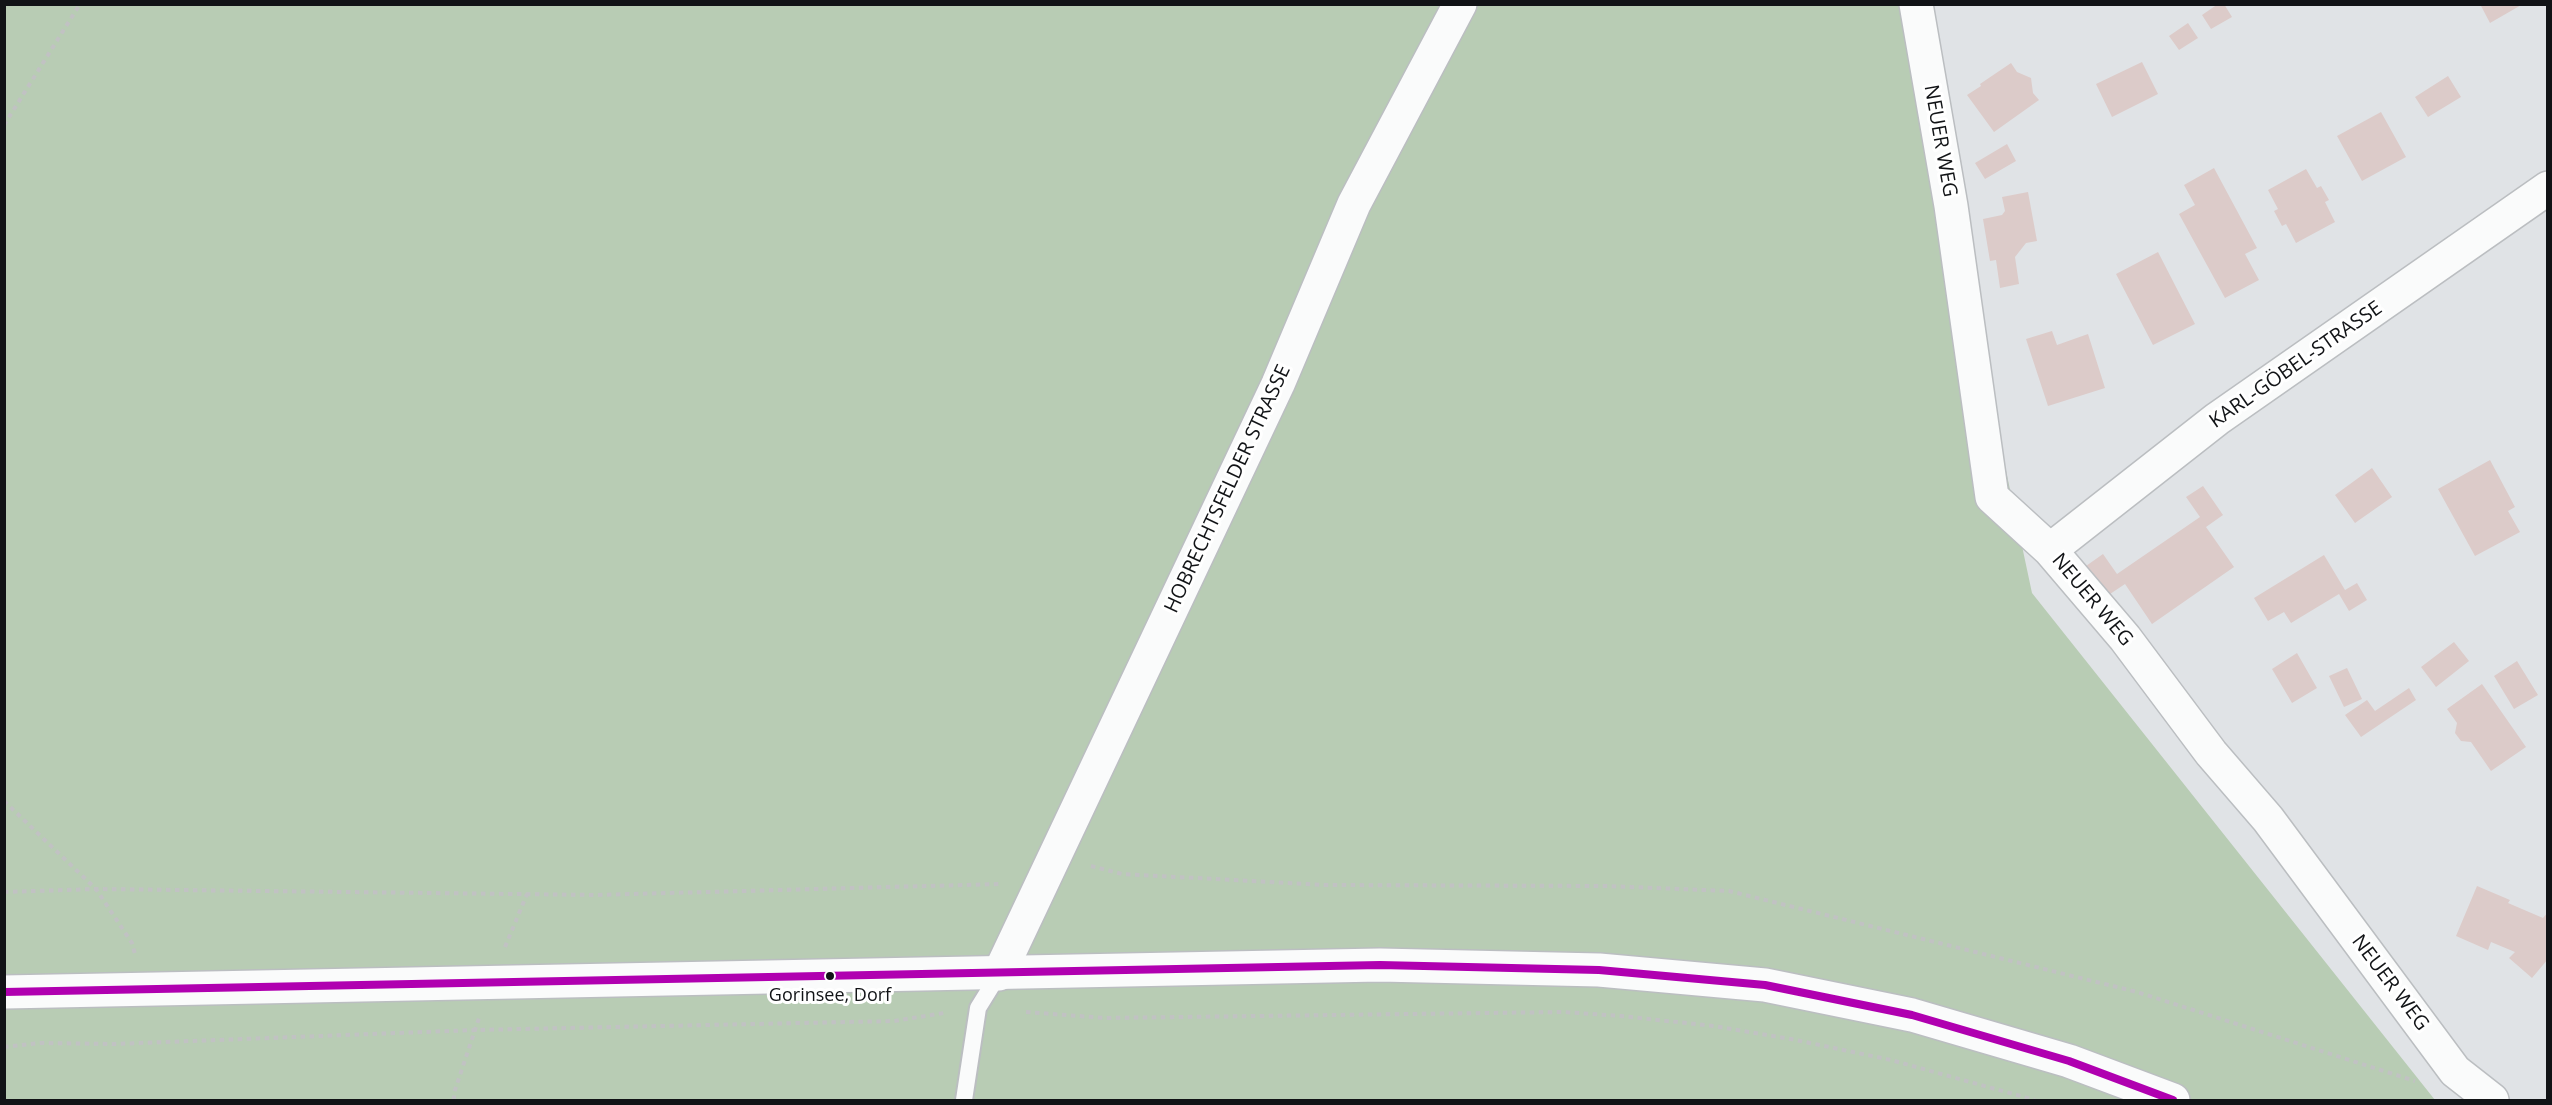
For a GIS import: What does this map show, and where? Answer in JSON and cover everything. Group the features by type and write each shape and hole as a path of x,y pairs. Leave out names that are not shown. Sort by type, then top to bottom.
{"street":[{"name":"HOBRECHTSFELDER STRASSE","path":"999,974 1278,384 1354,204 1460,4"},
{"name":"NEUER WEG","path":"1916,4 1951,206 1992,497 2050,550 2125,638 2211,753 2268,819 2455,1071 2492,1101"},
{"name":"KARL-GÖBEL-STRASSE","path":"2050,550 2217,419 2547,188"},
{"path":"4,992 1380,965 1599,970 1765,985 1912,1016 2069,1061 2173,1101"}],"lane":[{"path":"964,1101 978,1008 999,974"}],"path":[{"path":"4,125 80,4"},
{"path":"4,801 96,889 132,943 145,990"},
{"path":"4,892 96,889 596,895 1048,870 1301,884 1605,886 1729,891 2137,992 2419,1083"},
{"path":"4,1047 40,1043 114,1044 464,1030 894,1021 978,1008 1106,1018 1564,1012 1714,1026 1813,1043 1891,1060 2035,1101"}],"green space":[{"path":"5,4 1907,5 2032,593 2435,1100 5,1100"}],"building":[{"path":"2218,4 2224,4 2232,17 2211,29 2202,15"},
{"path":"2480,4 2523,4 2490,23"},
{"path":"2188,23 2198,38 2179,50 2169,36"},
{"path":"2142,62 2158,94 2112,117 2096,84"},
{"path":"2011,63 2017,72 2031,78 2033,93 2039,100 1994,132 1967,95"},
{"path":"2448,76 2461,97 2428,117 2415,97"},
{"path":"2381,112 2406,157 2362,181 2337,136"},
{"path":"2007,144 2016,161 1985,179 1975,163"},
{"path":"2214,168 2257,248 2245,254 2259,280 2225,298 2179,214 2195,205 2184,185"},
{"path":"2306,169 2317,188 2321,186 2329,200 2325,202 2335,222 2296,243 2286,224 2282,226 2274,211 2278,209 2268,190"},
{"path":"2028,192 2037,241 2026,243 2015,257 2019,284 2000,288 1996,260 1990,261 1983,219 2002,215 2005,211 2002,197"},
{"path":"2158,252 2195,324 2153,345 2116,274"},
{"path":"2052,331 2057,345 2088,334 2105,388 2048,406 2026,339"},
{"path":"2490,460 2515,507 2508,511 2520,532 2475,556 2438,489"},
{"path":"2372,468 2392,497 2355,523 2335,495"},
{"path":"2203,486 2223,515 2206,527 2234,567 2152,624 2125,584 2107,596 2086,566 2103,554 2117,574 2200,517 2186,497"},
{"path":"2324,555 2345,590 2357,583 2367,600 2349,611 2339,594 2291,623 2284,612 2268,621 2254,598"},
{"path":"2454,642 2469,661 2436,687 2421,667"},
{"path":"2297,653 2317,688 2292,703 2272,669"},
{"path":"2517,661 2538,695 2514,709 2494,676"},
{"path":"2347,668 2362,699 2344,707 2329,676"},
{"path":"2482,684 2526,747 2491,771 2471,742 2461,741 2455,733 2457,723 2447,709"},
{"path":"2409,688 2416,700 2361,737 2345,715 2367,700 2375,711"},
{"path":"2477,886 2543,918 2548,912 2548,959 2532,978 2509,958 2515,952 2491,942 2488,950 2456,936"}],"transit line":[{"path":"4,992 1380,965 1599,970 1765,985 1912,1015 2069,1061 2173,1100"}],"place":[{"name":"Gorinsee, Dorf","path":"830,976"}]}
